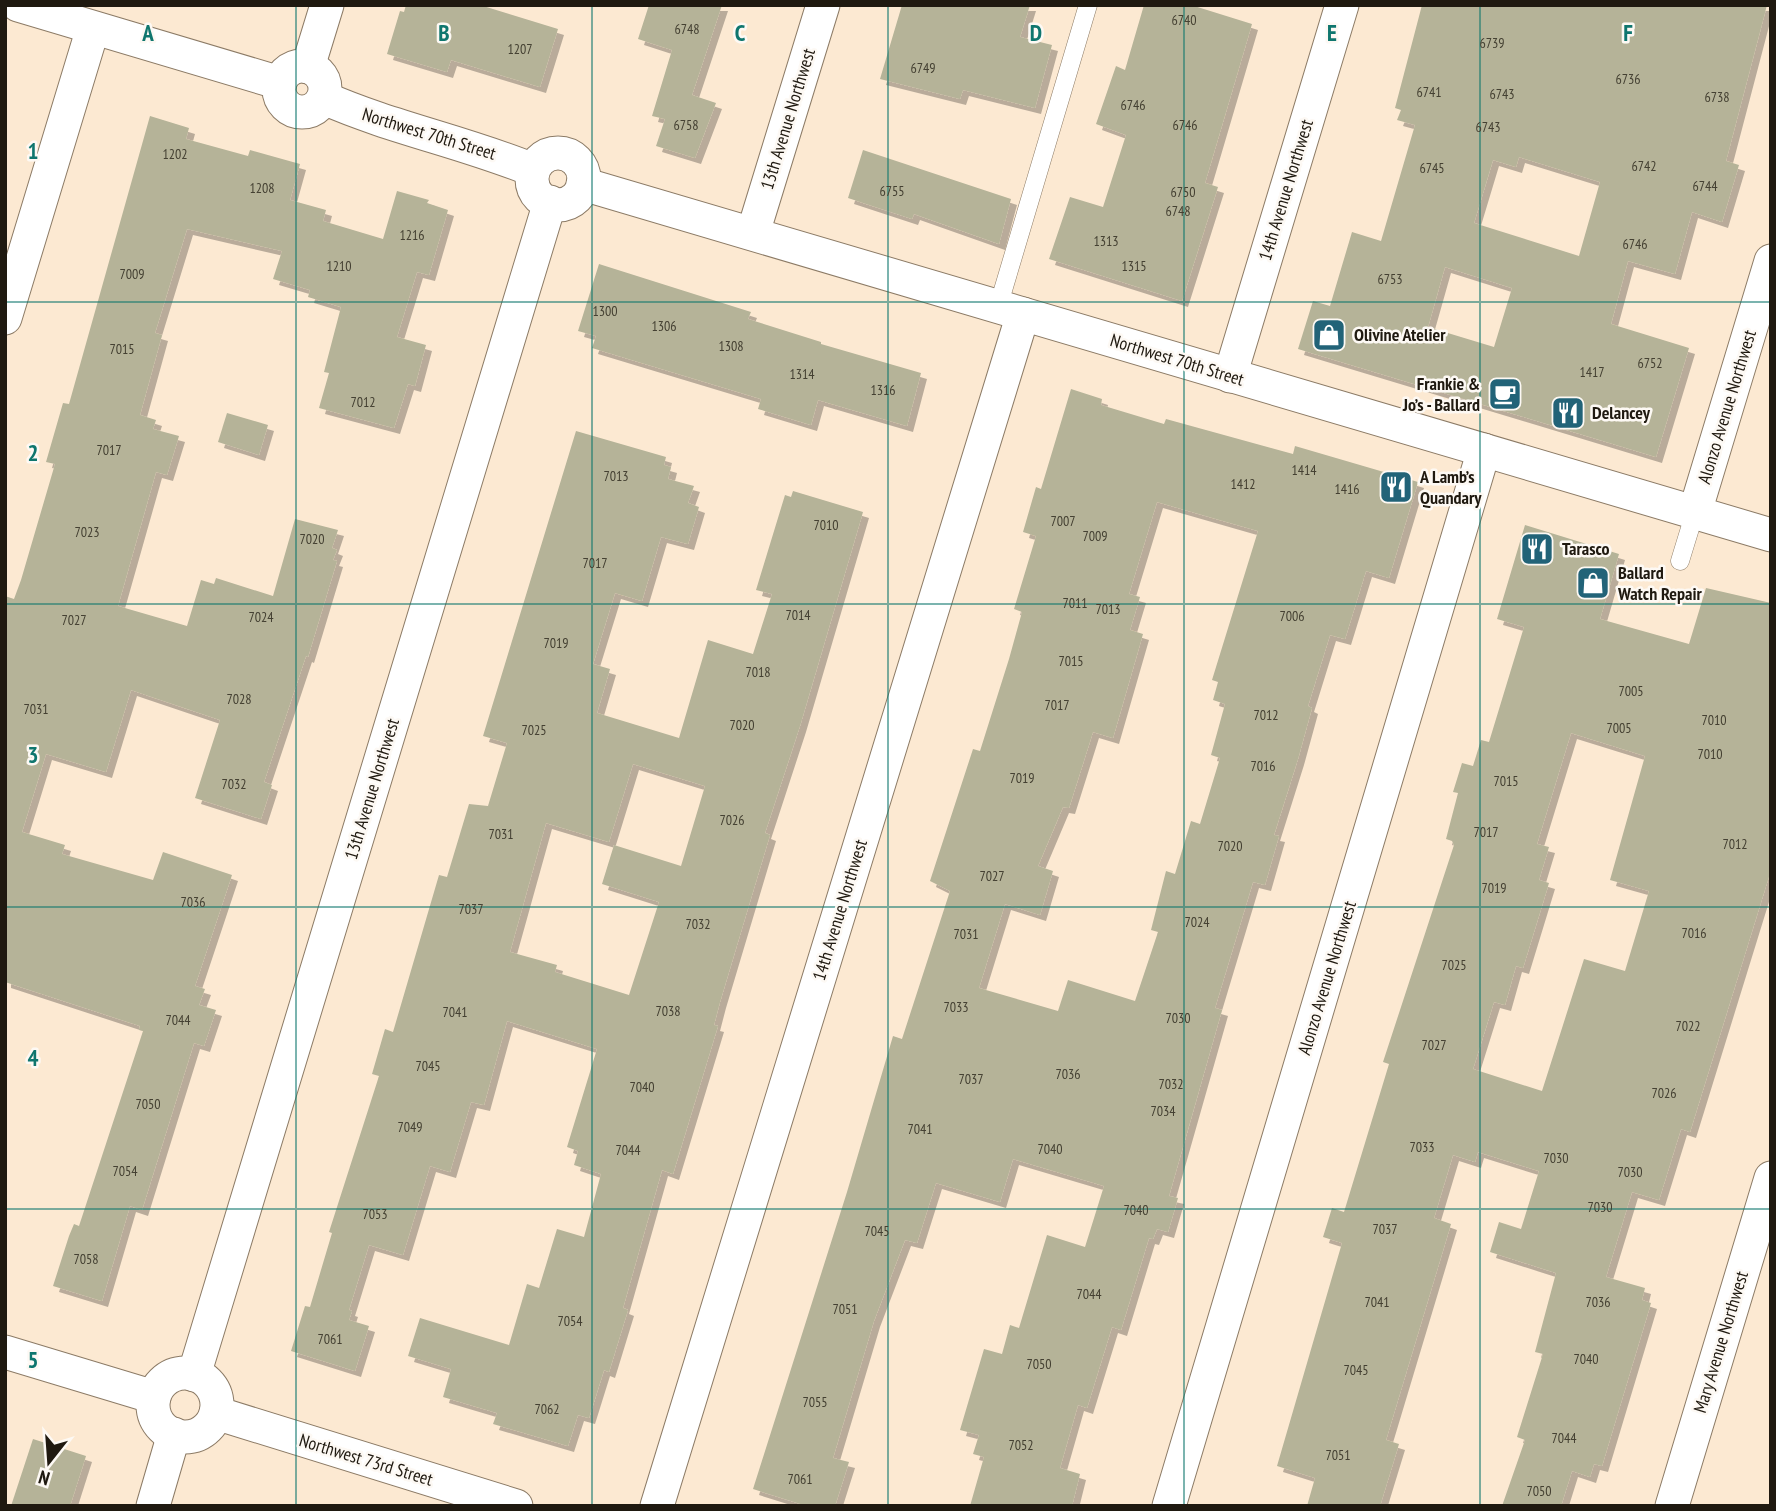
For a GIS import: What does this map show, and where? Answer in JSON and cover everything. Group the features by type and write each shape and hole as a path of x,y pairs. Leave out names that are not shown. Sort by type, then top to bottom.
{"street":[{"path":"18,5 280,83"},
{"path":"308,66 327,5"},
{"name":"13th Avenue Northwest","path":"753,233 823,5"},
{"name":"14th Avenue Northwest","path":"1230,376 1342,5"},
{"path":"5,318 93,29"},
{"path":"308,66 322,76 325,83 324,98 315,109 299,112 292,110 281,98 280,83 289,70 308,66"},
{"name":"Northwest 70th Street","path":"324,98 355,112 503,158 533,170"},
{"path":"552,153 568,155 580,165 583,184 571,201 563,204 550,202 534,188 533,170 544,156 552,153"},
{"name":"Northwest 70th Street","path":"583,184 1771,535"},
{"name":"13th Avenue Northwest","path":"194,1375 550,202"},
{"name":"Alonzo Avenue Northwest","path":"1695,512 1771,261"},
{"name":"14th Avenue Northwest","path":"657,1506 1010,310"},
{"name":"Alonzo Avenue Northwest","path":"1169,1506 1484,450"},
{"name":"Mary Avenue Northwest","path":"1672,1506 1771,1178"},
{"path":"5,1352 154,1397"},
{"path":"178,1374 194,1375 214,1389 216,1413 208,1427 200,1433 189,1437 174,1434 160,1424 155,1415 154,1397 161,1384 169,1377 178,1374"},
{"name":"Northwest 73rd Street","path":"216,1413 516,1506"},
{"path":"153,1506 174,1434"}],"lane":[{"path":"1010,310 1087,5"},
{"path":"1680,561 1695,512"}],"building":[{"path":"406,5 480,5 558,29 540,87 451,60 447,72 387,54 400,11 404,12"},
{"path":"649,5 722,5 692,95 716,103 695,158 656,146 665,119 652,116 672,50 638,39"},
{"path":"902,5 1030,5 1020,37 1052,45 1035,108 963,90 960,99 880,79"},
{"path":"1144,5 1191,5 1252,24 1205,183 1218,187 1182,301 1049,259 1070,197 1103,207 1126,135 1096,124 1116,66 1125,70"},
{"path":"1422,5 1767,5 1726,161 1739,165 1722,222 1692,212 1675,274 1628,261 1611,324 1689,348 1656,457 1298,349 1313,301 1330,306 1352,232 1381,241 1415,125 1397,120 1401,110 1395,108","holes":["1519,157 1600,182 1579,256 1474,223 1493,160 1516,167","1445,267 1512,288 1494,347 1428,327"]},
{"path":"150,116 189,128 186,139 248,156 250,150 300,164 290,200 326,210 323,221 383,239 397,191 429,200 427,203 448,210 429,275 417,272 397,337 426,345 415,386 408,384 394,428 319,408 329,373 324,372 341,307 308,297 310,290 273,279 282,251 187,229 155,333 162,335 140,415 156,420 153,429 179,436 167,475 156,472 118,606 187,626 201,580 214,584 216,578 273,596 295,519 338,530 332,548 337,550 333,560 337,561 308,657 306,656 264,782 272,785 261,819 195,798 220,720 131,690 106,772 46,754 22,832 65,845 62,854 153,880 163,852 232,875 195,986 205,989 199,1005 216,1010 204,1046 194,1043 142,1210 130,1206 102,1301 53,1286 74,1224 79,1226 143,1031 139,1030 140,1026 5,982 5,596 14,599 21,580 55,464 46,462 63,403 69,404"},
{"path":"863,150 1011,199 999,244 914,214 912,219 848,198"},
{"path":"599,264 751,312 748,319 821,344 921,373 907,426 818,400 811,425 758,409 761,399 592,348 596,336 578,331"},
{"path":"1071,389 1102,399 1101,405 1164,424 1166,419 1293,454 1295,446 1418,482 1389,578 1366,571 1345,639 1330,635 1308,706 1312,708 1298,759 1274,835 1279,836 1265,885 1253,882 1215,1008 1222,1010 1169,1196 1178,1198 1168,1232 1157,1229 1153,1239 1149,1238 1121,1330 1112,1327 1087,1408 1078,1405 1060,1468 1080,1474 1072,1506 970,1506 984,1457 973,1454 979,1435 960,1430 984,1349 1002,1354 1010,1325 1019,1328 1047,1235 1085,1247 1104,1186 1013,1159 1000,1202 936,1183 917,1243 905,1240 874,1321 833,1458 849,1462 835,1506 807,1506 753,1489 847,1192 893,1036 902,1039 950,891 930,881 973,749 980,751 1009,659 1022,612 1014,609 1036,536 1023,532 1036,487 1041,489","holes":["1157,502 1258,531 1212,680 1218,682 1213,700 1225,704 1211,755 1220,758 1200,824 1191,821 1175,874 1166,871 1151,930 1158,932 1135,1001 1068,980 1058,1011 979,988 1005,904 1040,915 1053,871 1038,866 1063,807 1069,808 1093,732 1113,738 1143,634 1130,630 1140,597 1129,594"]},
{"path":"227,413 268,425 259,455 218,442"},
{"path":"576,431 666,457 664,465 671,467 668,479 694,486 688,503 699,507 688,544 661,537 642,601 615,593 593,664 610,669 597,713 679,738 708,640 753,654 772,594 756,590 785,495 791,497 793,491 863,512 800,726 765,833 770,835 720,1002 714,1025 718,1026 673,1174 662,1170 623,1308 628,1310 609,1372 604,1370 589,1418 578,1415 568,1446 493,1424 497,1413 443,1397 451,1369 408,1356 420,1318 509,1345 527,1284 539,1288 557,1229 584,1237 601,1174 574,1165 578,1151 567,1147 597,1049 507,1021 484,1105 471,1102 450,1172 430,1166 403,1255 369,1245 349,1310 352,1311 349,1320 369,1326 355,1371 291,1351 305,1306 310,1307 332,1233 329,1232 379,1076 372,1074 385,1029 393,1032 439,875 447,877 469,804 488,806 507,743 483,736","holes":["633,764 705,786 681,866 614,845 602,884 659,902 629,995 555,972 557,965 510,952 546,823 609,842"]},
{"path":"1525,525 1619,554 1600,619 1689,644 1706,588 1771,603 1771,870 1690,1132 1681,1129 1659,1200 1632,1192 1606,1277 1645,1288 1642,1300 1651,1303 1602,1466 1594,1464 1590,1477 1572,1471 1561,1506 1502,1506 1525,1440 1517,1437 1543,1354 1535,1352 1556,1273 1490,1252 1499,1222 1521,1229 1539,1171 1478,1152 1475,1162 1453,1155 1434,1218 1451,1224 1386,1440 1399,1444 1380,1506 1307,1506 1315,1478 1277,1466 1342,1243 1323,1237 1332,1208 1344,1212 1389,1064 1383,1062 1454,845 1446,839 1458,793 1453,792 1462,763 1473,766 1481,740 1489,742 1524,627 1497,619","holes":["1571,733 1645,756 1610,880 1649,891 1625,971 1584,959 1542,1091 1473,1069 1494,1002 1505,1005 1516,966 1523,968 1549,883 1539,880 1549,847 1537,844"]},
{"path":"33,1439 86,1456 70,1506 11,1506"}],"place":[{"name":"Olivine Atelier","path":"1329,335"},
{"name":"Frankie & Jo’s - Ballard","path":"1505,394"},
{"name":"Delancey","path":"1568,413"},
{"name":"A Lamb’s Quandary","path":"1396,487"},
{"name":"Tarasco","path":"1537,549"},
{"name":"Ballard Watch Repair","path":"1593,583"}]}
